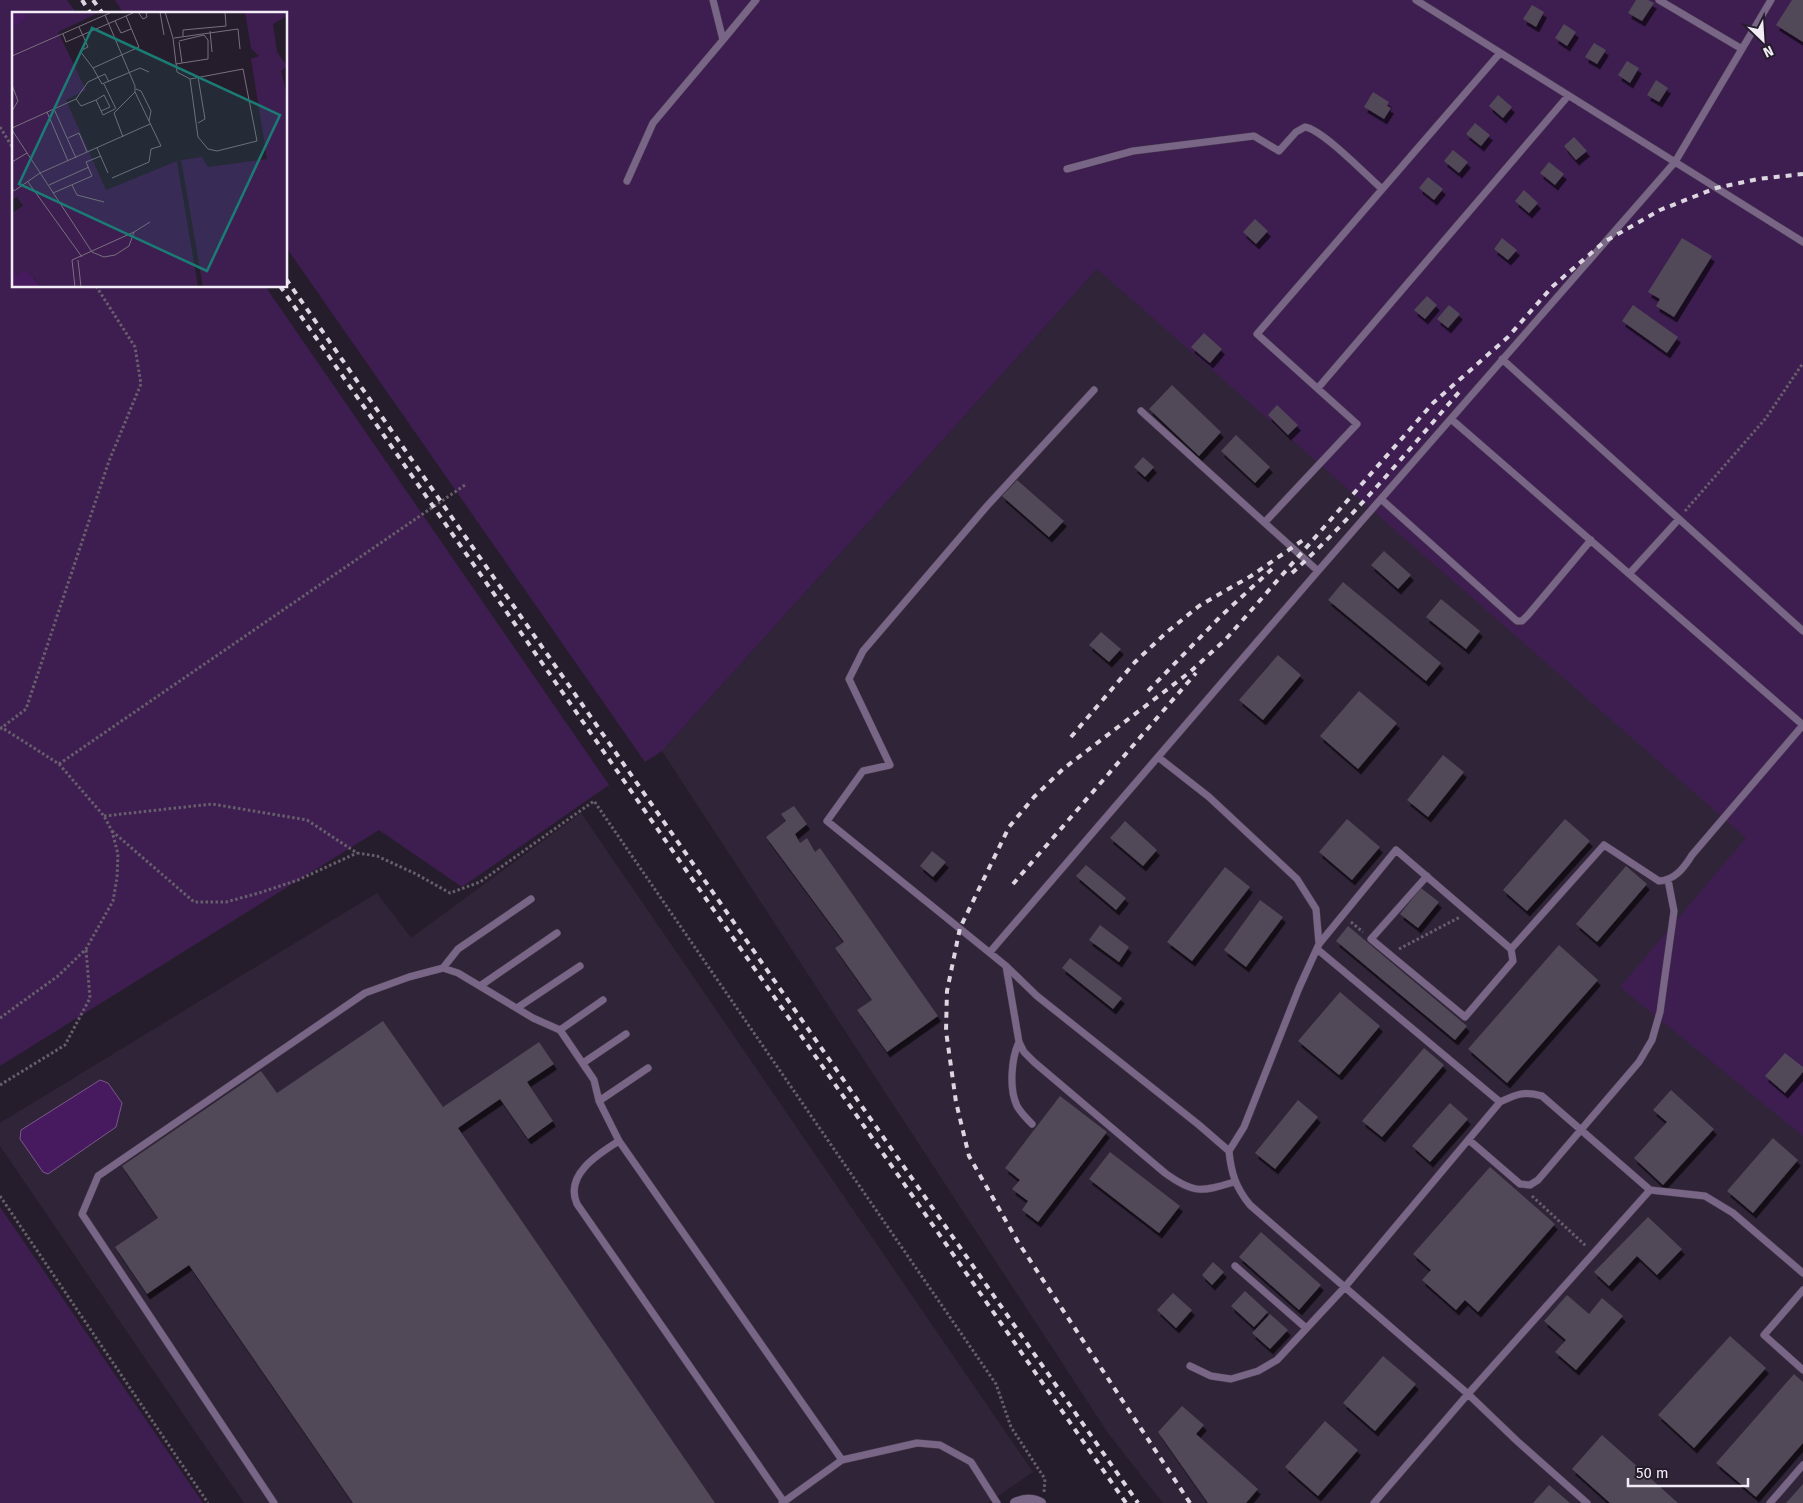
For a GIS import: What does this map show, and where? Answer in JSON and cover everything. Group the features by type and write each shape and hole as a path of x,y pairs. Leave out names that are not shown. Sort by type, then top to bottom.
{"street":[{"path":"1016,1503 1028,1499 1043,1499"}],"lane":[{"path":"713,0 723,40"},
{"path":"627,181 653,123 756,0"},
{"path":"1416,0 1803,242"},
{"path":"1659,0 1742,49"},
{"path":"990,952 1318,571 1675,162 1771,0"},
{"path":"1265,522 1358,424 1257,334 1500,52"},
{"path":"1318,388 1568,96"},
{"path":"1066,169 1132,151 1254,136 1279,150 1296,132 1305,126 1323,136 1382,189"},
{"path":"1502,359 1803,631"},
{"path":"1094,390 987,506 863,651 849,679 890,765 863,771 826,821 990,952 1037,996 1192,1119 1230,1152"},
{"path":"1141,411 1318,571"},
{"path":"1451,419 1803,725 1692,855 1684,867 1668,880 1659,881 1604,845 1511,949"},
{"path":"1381,499 1517,621 1522,620 1528,615 1591,540"},
{"path":"1629,574 1679,519"},
{"path":"1158,757 1209,797 1297,879 1316,909 1318,947 1500,1102"},
{"path":"1427,876 1372,939 1465,1017 1513,961 1511,949 1469,912 1427,876 1396,850 1318,947 1299,988 1244,1128 1230,1152 1230,1167 1234,1182 1250,1205 1468,1394 1517,1441 1587,1503"},
{"path":"1469,1140 1520,1184 1530,1185 1538,1180 1639,1062 1652,1040 1660,1012 1674,912 1668,880"},
{"path":"443,968 458,949 531,899"},
{"path":"480,986 557,932"},
{"path":"517,1008 580,966"},
{"path":"1006,966 1019,1042 1024,1052 1034,1062 1165,1174 1183,1186 1196,1190 1211,1189 1234,1182"},
{"path":"274,1503 82,1214 98,1176 365,992 443,968 458,973 533,1018 560,1030 594,1080 599,1101 619,1141 842,1460"},
{"path":"560,1030 604,1000"},
{"path":"583,1063 626,1034"},
{"path":"1019,1042 1014,1052 1013,1090 1016,1104 1022,1115 1032,1124"},
{"path":"599,1101 648,1068"},
{"path":"1190,1366 1211,1376 1231,1379 1258,1371 1277,1360 1344,1288 1500,1102 1516,1094 1530,1093 1542,1096 1650,1190 1705,1196 1733,1213 1803,1273"},
{"path":"619,1141 596,1155 574,1182 574,1196 577,1204 782,1502 842,1460 917,1443 940,1445 971,1462 997,1503"},
{"path":"1374,1503 1468,1394 1650,1190"},
{"path":"1236,1266 1306,1328"},
{"path":"1803,1290 1764,1335 1803,1370"},
{"path":"1770,1503 1803,1466"}],"path":[{"path":"0,127 12,147"},
{"path":"0,1018 58,976 86,949 113,901 117,878 118,854 112,831 104,816 59,764 1,728 26,709 109,461 141,384 135,346 97,288"},
{"path":"1679,519 1766,418 1803,364"},
{"path":"59,764 466,485"},
{"path":"104,816 212,804 307,820 357,853 377,856 416,874 450,893 480,882 594,801 996,1384 1011,1427 1045,1479 1043,1499"},
{"path":"112,831 194,902 226,902 259,893 298,880 357,853"},
{"path":"1390,954 1469,912"},
{"path":"0,1085 65,1045 90,998 86,949"},
{"path":"1530,1185 1532,1198 1594,1253"},
{"path":"0,1196 208,1503"}],"shaded area":[{"path":"0,0 67,0 76,12 12,12 12,288 266,288 609,785 462,887 379,830 0,1066"},
{"path":"115,0 1803,0 1803,1136 1620,987 1746,838 1097,269 662,751 645,762 288,250 288,12 123,12"},
{"path":"1803,0 1803,1503 1163,1503 1108,1433 662,751 1097,269"},
{"path":"581,813 1033,1472 988,1503 244,1503 0,1146 0,1123 377,893 411,938"},
{"path":"100,1080 108,1083 122,1103 116,1127 48,1174 43,1172 20,1139 21,1130"},
{"path":"0,1207 203,1503 0,1503"}],"building":[{"path":"1636,0 1648,0 1654,3 1642,21 1628,13"},
{"path":"1792,0 1803,0 1803,42 1776,25"},
{"path":"1532,5 1544,12 1536,27 1523,19"},
{"path":"1564,24 1576,32 1567,46 1555,38"},
{"path":"1594,43 1606,50 1597,64 1585,57"},
{"path":"1627,61 1639,68 1630,83 1618,75"},
{"path":"1656,80 1668,88 1659,102 1647,95"},
{"path":"1373,92 1389,102 1387,106 1391,108 1384,119 1364,107"},
{"path":"1498,95 1512,107 1503,118 1489,106"},
{"path":"1475,123 1490,135 1481,146 1466,134"},
{"path":"1574,137 1587,151 1576,160 1564,146"},
{"path":"1453,150 1468,162 1459,173 1444,161"},
{"path":"1549,162 1564,174 1555,185 1540,173"},
{"path":"1428,177 1443,189 1434,200 1419,188"},
{"path":"1524,190 1538,203 1529,213 1515,201"},
{"path":"1255,219 1268,231 1256,244 1243,232"},
{"path":"1502,238 1517,250 1508,260 1494,249"},
{"path":"1682,238 1712,256 1674,317 1656,306 1660,299 1648,292"},
{"path":"1427,296 1437,305 1425,319 1414,310"},
{"path":"1449,305 1460,314 1448,328 1437,319"},
{"path":"1633,305 1678,337 1667,353 1622,321"},
{"path":"1204,333 1222,349 1210,363 1191,347"},
{"path":"1172,385 1221,432 1199,456 1149,409"},
{"path":"1277,405 1298,425 1288,435 1268,415"},
{"path":"1236,435 1270,467 1255,483 1221,451"},
{"path":"1143,457 1154,467 1145,477 1134,467"},
{"path":"1017,480 1064,521 1049,537 1002,496"},
{"path":"1384,551 1411,575 1398,589 1371,565"},
{"path":"1343,582 1441,663 1426,681 1328,600"},
{"path":"1441,599 1480,631 1466,649 1426,617"},
{"path":"1101,632 1121,649 1109,662 1089,645"},
{"path":"1278,655 1301,675 1263,720 1239,700"},
{"path":"1359,691 1397,723 1358,769 1320,736"},
{"path":"1443,755 1464,772 1428,817 1407,800"},
{"path":"794,806 807,824 795,834 800,843 807,838 815,852 820,848 938,1016 887,1052 857,1010 872,1000 835,948 844,942 766,837 786,821 781,814"},
{"path":"1347,819 1380,847 1352,880 1319,852"},
{"path":"1565,819 1590,841 1527,911 1503,890"},
{"path":"1125,821 1157,850 1143,866 1110,838"},
{"path":"932,851 946,862 933,877 920,866"},
{"path":"1086,865 1126,898 1116,910 1076,876"},
{"path":"1626,866 1647,884 1597,942 1576,924"},
{"path":"1225,867 1250,887 1192,961 1167,942"},
{"path":"1421,888 1439,902 1418,928 1400,914"},
{"path":"1260,900 1283,917 1246,967 1224,950"},
{"path":"1100,925 1129,947 1119,962 1089,940"},
{"path":"1348,926 1467,1026 1455,1040 1336,941"},
{"path":"1559,945 1598,980 1507,1083 1468,1049"},
{"path":"1070,958 1122,998 1113,1009 1062,968"},
{"path":"1340,992 1380,1026 1339,1075 1298,1041"},
{"path":"383,1021 443,1107 539,1042 554,1064 527,1082 553,1121 528,1139 500,1099 458,1128 715,1503 353,1503 189,1265 147,1294 115,1247 158,1218 122,1166 261,1071 277,1093"},
{"path":"1424,1048 1444,1065 1382,1137 1362,1121"},
{"path":"1785,1053 1803,1067 1803,1072 1785,1093 1765,1076"},
{"path":"1671,1090 1714,1129 1663,1185 1634,1158 1667,1122 1653,1110"},
{"path":"1060,1096 1107,1132 1038,1222 1022,1210 1028,1201 1012,1189 1020,1180 1005,1168"},
{"path":"1298,1100 1318,1117 1275,1169 1255,1153"},
{"path":"1450,1103 1468,1119 1430,1162 1412,1146"},
{"path":"1773,1138 1798,1160 1753,1213 1727,1191"},
{"path":"1110,1152 1180,1206 1159,1233 1089,1179"},
{"path":"1490,1167 1555,1224 1478,1312 1465,1300 1456,1310 1422,1280 1431,1270 1413,1254"},
{"path":"1648,1217 1682,1249 1657,1275 1637,1256 1609,1286 1594,1272"},
{"path":"1261,1232 1321,1285 1299,1310 1239,1257"},
{"path":"1213,1262 1224,1272 1212,1285 1202,1275"},
{"path":"1245,1291 1268,1312 1254,1327 1231,1306"},
{"path":"1173,1293 1192,1310 1176,1328 1157,1310"},
{"path":"1567,1295 1589,1314 1602,1298 1623,1316 1576,1370 1555,1352 1566,1340 1544,1321"},
{"path":"1270,1314 1288,1330 1270,1349 1252,1333"},
{"path":"1730,1336 1766,1368 1694,1448 1658,1415"},
{"path":"1383,1356 1416,1384 1375,1431 1343,1403"},
{"path":"1794,1374 1803,1382 1803,1443 1756,1497 1716,1463"},
{"path":"1182,1406 1204,1425 1196,1434 1258,1489 1246,1503 1208,1503 1158,1432"},
{"path":"1325,1421 1358,1450 1318,1496 1285,1467"},
{"path":"1602,1435 1678,1503 1610,1503 1572,1469"},
{"path":"1803,1484 1803,1503 1786,1503"},
{"path":"1549,1485 1570,1503 1533,1503"}],"railway":[{"path":"82,0 90,12"},
{"path":"93,0 102,12"},
{"path":"1190,1503 1018,1242 969,1156 956,1102 946,1031 947,991 960,928 1009,827 1034,797 1063,769 1190,672 1226,639 1433,403 1508,337 1553,286 1604,242 1660,210 1716,188 1758,179 1803,174"},
{"path":"288,282 1138,1503"},
{"path":"281,288 1126,1503"},
{"path":"1292,573 1358,508 1460,391"},
{"path":"1071,737 1135,662 1167,632 1199,606 1251,576 1306,538"},
{"path":"1148,691 1222,615 1272,569"},
{"path":"1013,884 1196,673"}]}
